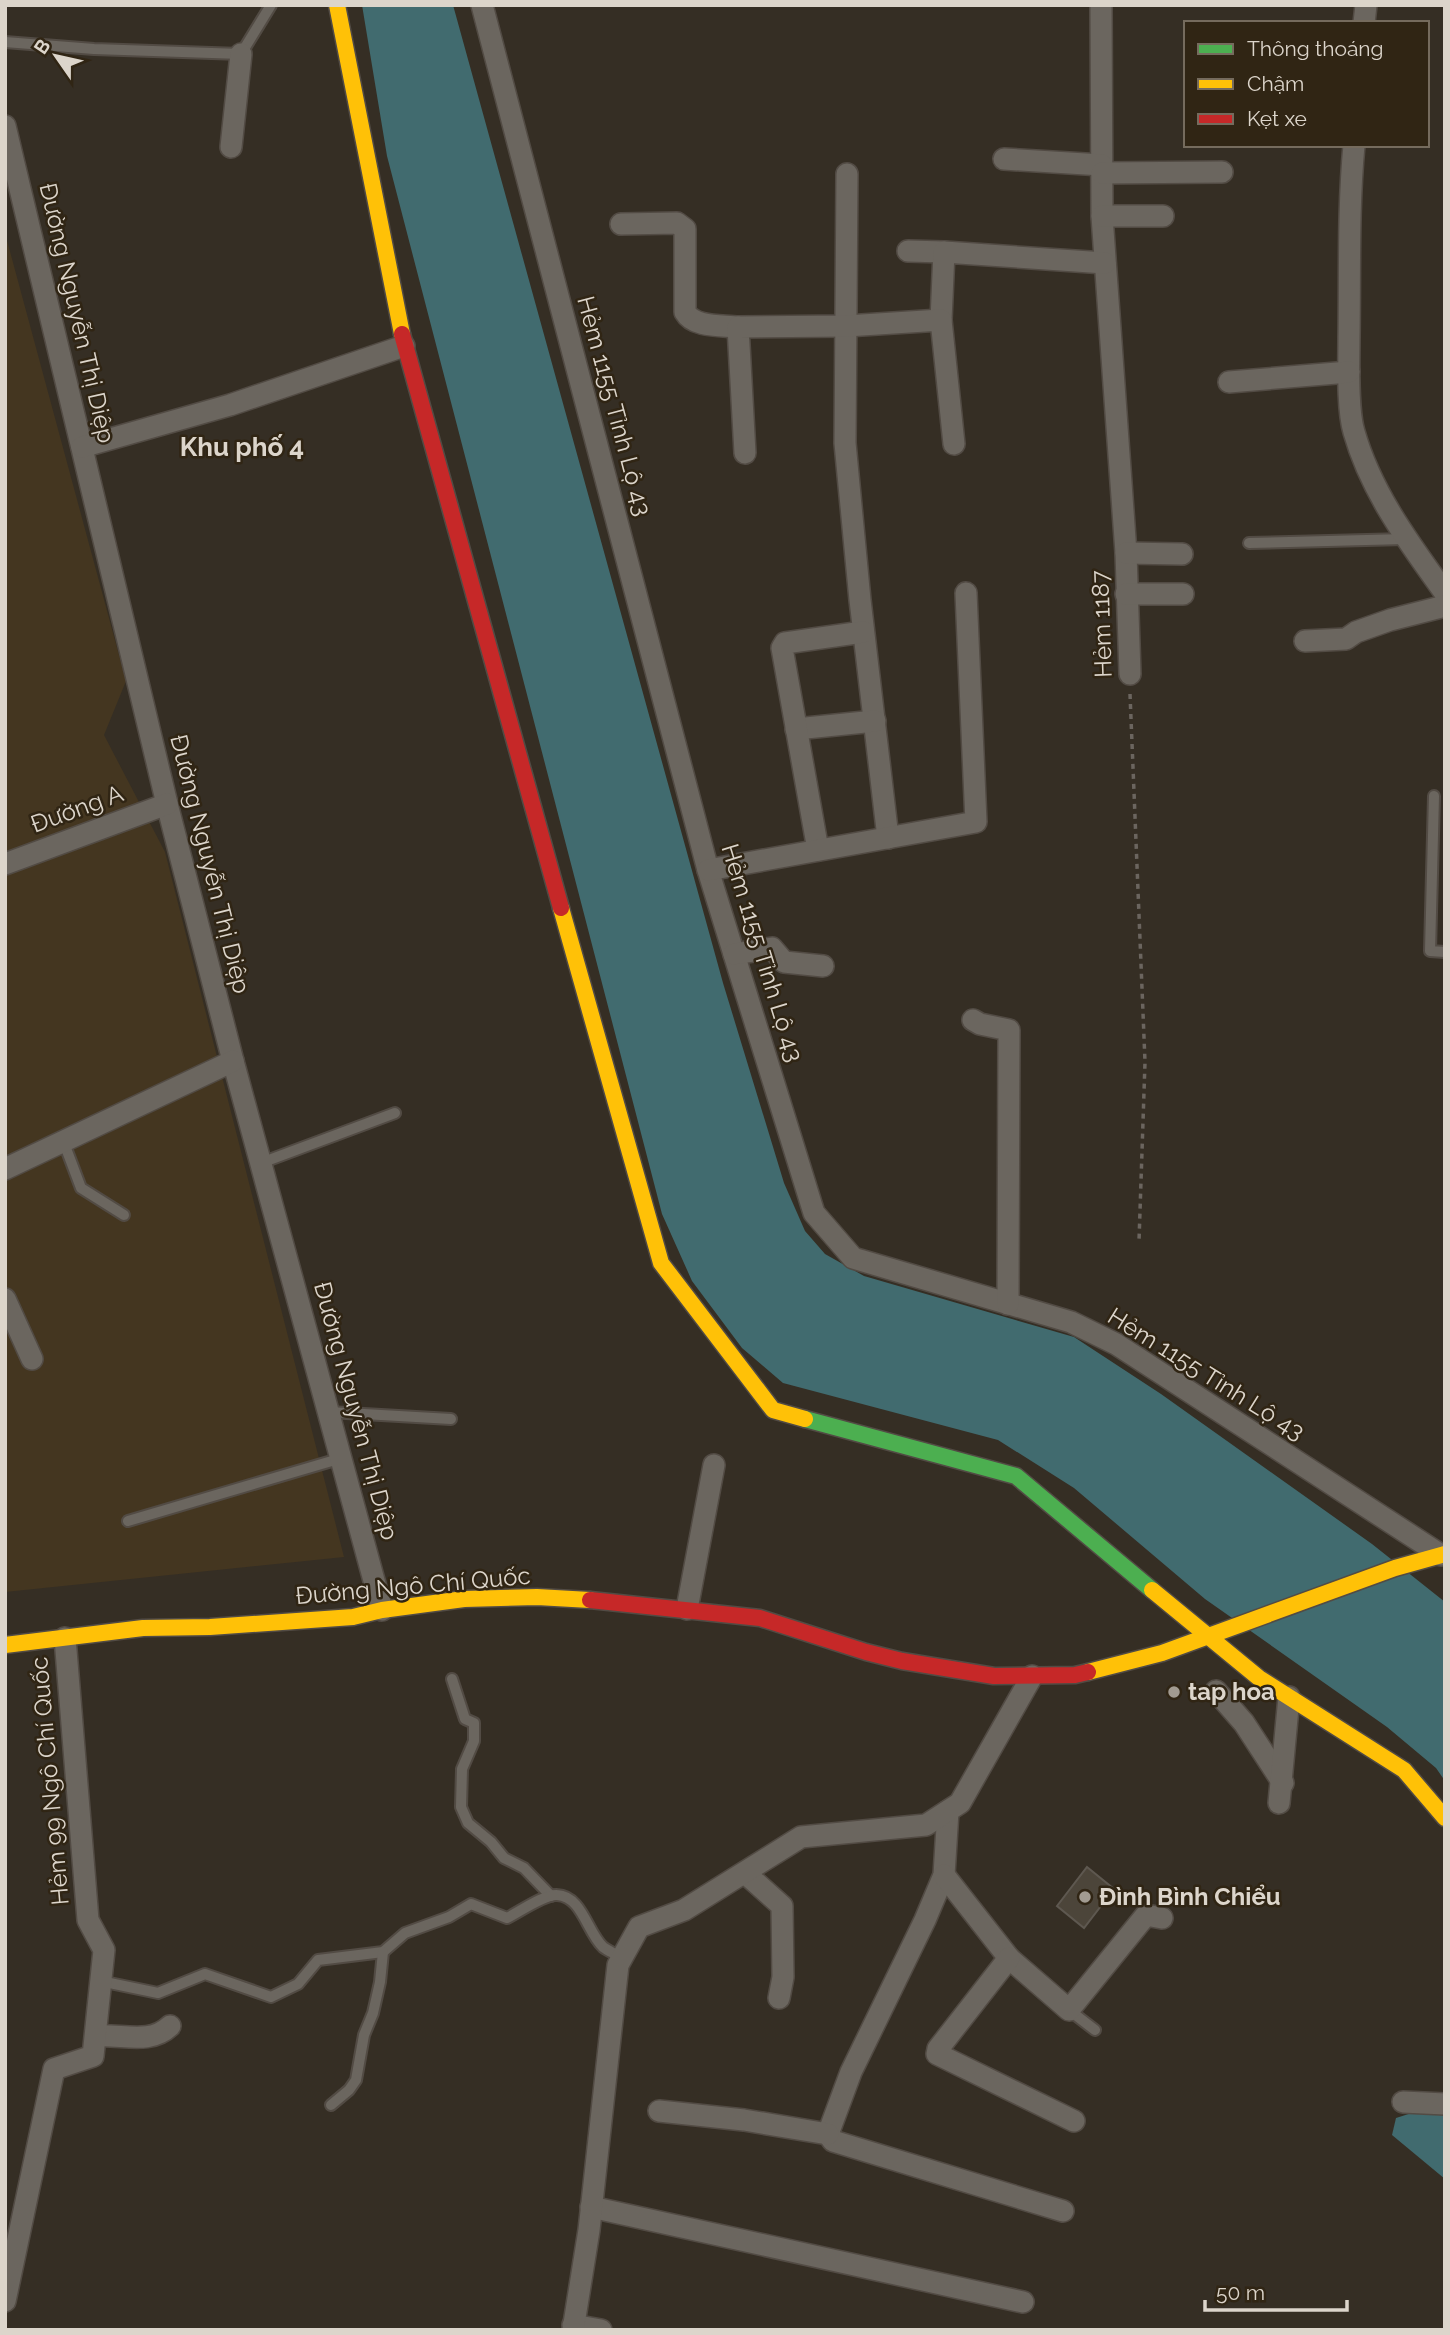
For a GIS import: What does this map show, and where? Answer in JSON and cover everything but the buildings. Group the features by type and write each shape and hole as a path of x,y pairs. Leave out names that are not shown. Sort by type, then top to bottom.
{"street":[{"path":"337,5 404,346 661,1263 773,1410 1016,1476 1259,1678 1404,1770 1445,1818"},
{"name":"Hẻm 1155 Tỉnh Lộ 43","path":"482,5 708,870 814,1213 853,1258 1071,1322 1115,1344 1444,1556"},
{"name":"Hẻm 1187","path":"1101,5 1102,216 1126,553 1130,674"},
{"path":"231,146 241,54"},
{"name":"Đường Nguyễn Thị Diệp","path":"5,126 167,804 233,1060 382,1610"},
{"path":"1354,147 1350,193 1349,372 1353,429 1368,472 1405,539 1445,593"},
{"path":"1004,159 1102,169 1222,172"},
{"path":"848,174 845,443 863,632 888,838"},
{"path":"1102,216 1163,216"},
{"path":"621,224 677,223 683,226 685,312 696,322 738,327 846,326 941,320"},
{"path":"908,251 1105,263"},
{"path":"944,252 941,320 954,444"},
{"path":"738,327 744,453"},
{"path":"82,447 230,405 404,346"},
{"path":"1229,382 1349,372"},
{"path":"1126,553 1182,554"},
{"path":"708,870 976,822 966,593"},
{"path":"1126,594 1183,594"},
{"path":"1305,641 1346,639 1356,632 1390,620 1445,606"},
{"path":"818,850 782,648 785,643 863,632"},
{"path":"796,729 874,721"},
{"name":"Đường A","path":"5,864 167,804"},
{"path":"734,954 772,948 784,962 823,966"},
{"path":"973,1020 1009,1030 1008,1304"},
{"path":"5,1170 233,1060"},
{"path":"5,1299 32,1359"},
{"path":"687,1609 714,1465"},
{"name":"Đường Ngô Chí Quốc","path":"5,1645 143,1628 210,1627 352,1617 382,1610 464,1599 537,1597 614,1601 760,1618 902,1661 994,1676 1075,1675 1162,1653 1395,1568 1444,1556"},
{"name":"Hẻm 99 Ngô Chí Quốc","path":"65,1638 88,1920 104,1950 96,2036"},
{"path":"601,2330 573,2327 589,2230 618,1965 639,1927 684,1910 801,1837 926,1825 948,1811 960,1803 1032,1676"},
{"path":"1216,1691 1244,1723 1281,1793 1289,1697"},
{"path":"828,2134 851,2071 925,1920 944,1875 948,1811"},
{"path":"745,1873 782,1906 783,1977 779,1998"},
{"path":"944,1875 1009,1958 1069,2010 1146,1915 1162,1918"},
{"path":"1009,1958 938,2049 937,2054 1074,2121"},
{"path":"5,2301 54,2069 93,2056 96,2036 148,2038 160,2035 170,2026"},
{"path":"1403,2102 1445,2104"},
{"path":"659,2111 744,2120 828,2134 833,2141 1063,2211"},
{"path":"591,2207 1023,2302"}],"lane":[{"path":"5,42 94,49 241,54 271,5"},
{"path":"1249,543 1405,539"},
{"path":"1434,796 1430,951 1445,952"},
{"path":"261,1163 395,1113"},
{"path":"64,1143 81,1188 124,1215"},
{"path":"329,1412 451,1419"},
{"path":"128,1521 342,1458"},
{"path":"452,1678 465,1719 474,1723 474,1741 462,1769 461,1807 468,1823 491,1842 504,1858 524,1868 551,1896"},
{"path":"100,1981 158,1993 205,1974 271,1997 298,1984 318,1960 383,1952 405,1933 449,1917 471,1904 507,1917 557,1895 575,1902 590,1930 604,1947 622,1958"},
{"path":"331,2105 349,2090 356,2080 364,2035 373,2013 380,1982 383,1952"},
{"path":"1069,2010 1095,2030"}],"path":[{"name":"Hẻm 1187","path":"1130,674 1145,1062 1139,1241"}],"shaded area":[{"path":"5,233 126,681 104,735 165,852 344,1557 5,1592"}],"water":[{"path":"362,5 453,5 723,983 784,1183 805,1231 825,1254 864,1276 1074,1337 1161,1394 1372,1544 1445,1602 1445,1781 1436,1768 1387,1727 1205,1599 1074,1488 998,1440 783,1383 742,1348 692,1281 662,1214 387,156"},
{"path":"1418,2111 1445,2112 1445,2179 1392,2135 1396,2118"}],"traffic: fast":[{"path":"805,1419 1016,1476 1152,1590"}],"traffic: slow":[{"path":"337,5 402,334"},
{"path":"561,908 661,1263 773,1410 805,1419"},
{"path":"1088,1672 1162,1653 1395,1568 1445,1554"},
{"path":"1152,1590 1259,1678 1404,1770 1445,1818"},
{"path":"5,1645 143,1628 210,1627 353,1617 382,1610 464,1599 537,1597 590,1600"}],"traffic: jam":[{"path":"402,334 561,908"},
{"path":"590,1600 760,1618 902,1661 994,1676 1075,1675 1088,1672"}],"place":[{"name":"tap hoa","path":"1174,1692"},
{"name":"Đình Bình Chiểu","path":"1085,1897"}],"district":[{"name":"Khu phố 4","path":"242,447"}]}
